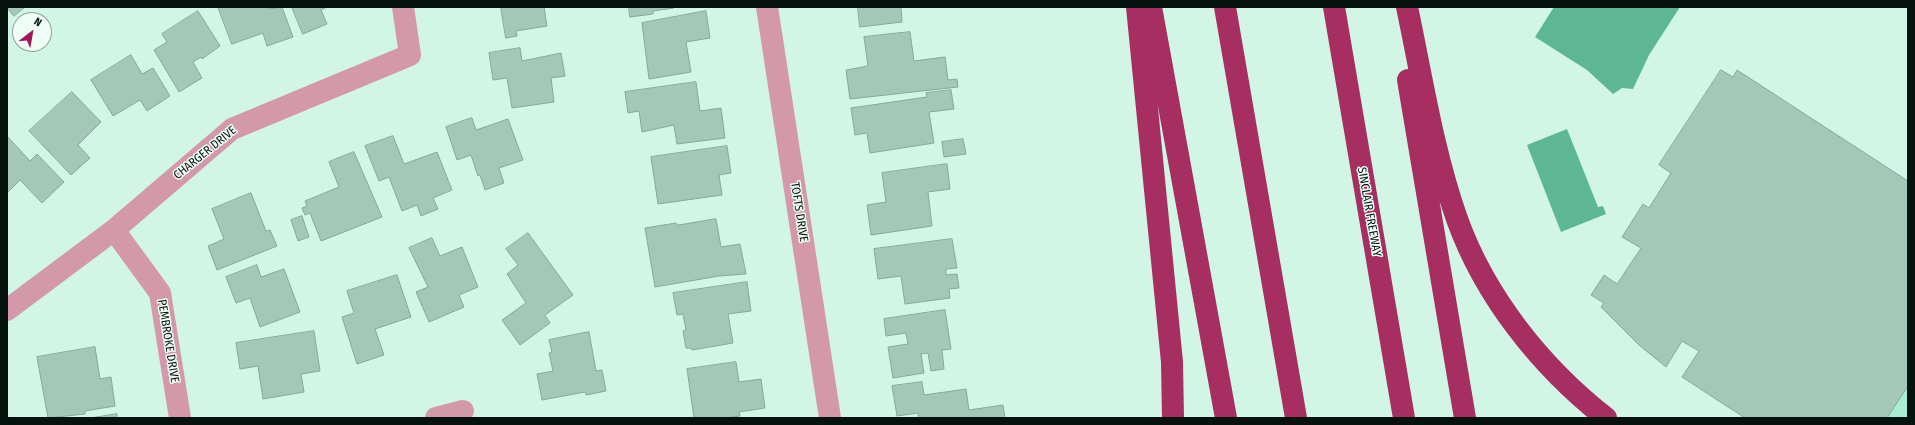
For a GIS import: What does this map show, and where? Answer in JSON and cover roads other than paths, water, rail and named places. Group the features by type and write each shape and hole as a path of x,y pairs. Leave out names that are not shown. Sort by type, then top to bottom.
{"highway":[{"path":"1137,7 1172,362 1173,418"},
{"path":"1151,7 1226,418"},
{"path":"1225,7 1296,418"},
{"name":"SINCLAIR FREEWAY","path":"1334,7 1404,418"},
{"path":"1397,7 1421,166 1465,418"},
{"path":"1407,7 1438,154 1457,220 1483,278 1530,346 1585,402 1606,418"}],"street":[{"name":"CHARGER DRIVE","path":"7,310 114,230 232,129 410,55 403,7"},
{"name":"TOFTS DRIVE","path":"767,7 830,418"},
{"name":"PEMBROKE DRIVE","path":"114,230 160,293 180,418"},
{"path":"436,418 463,411"}]}
